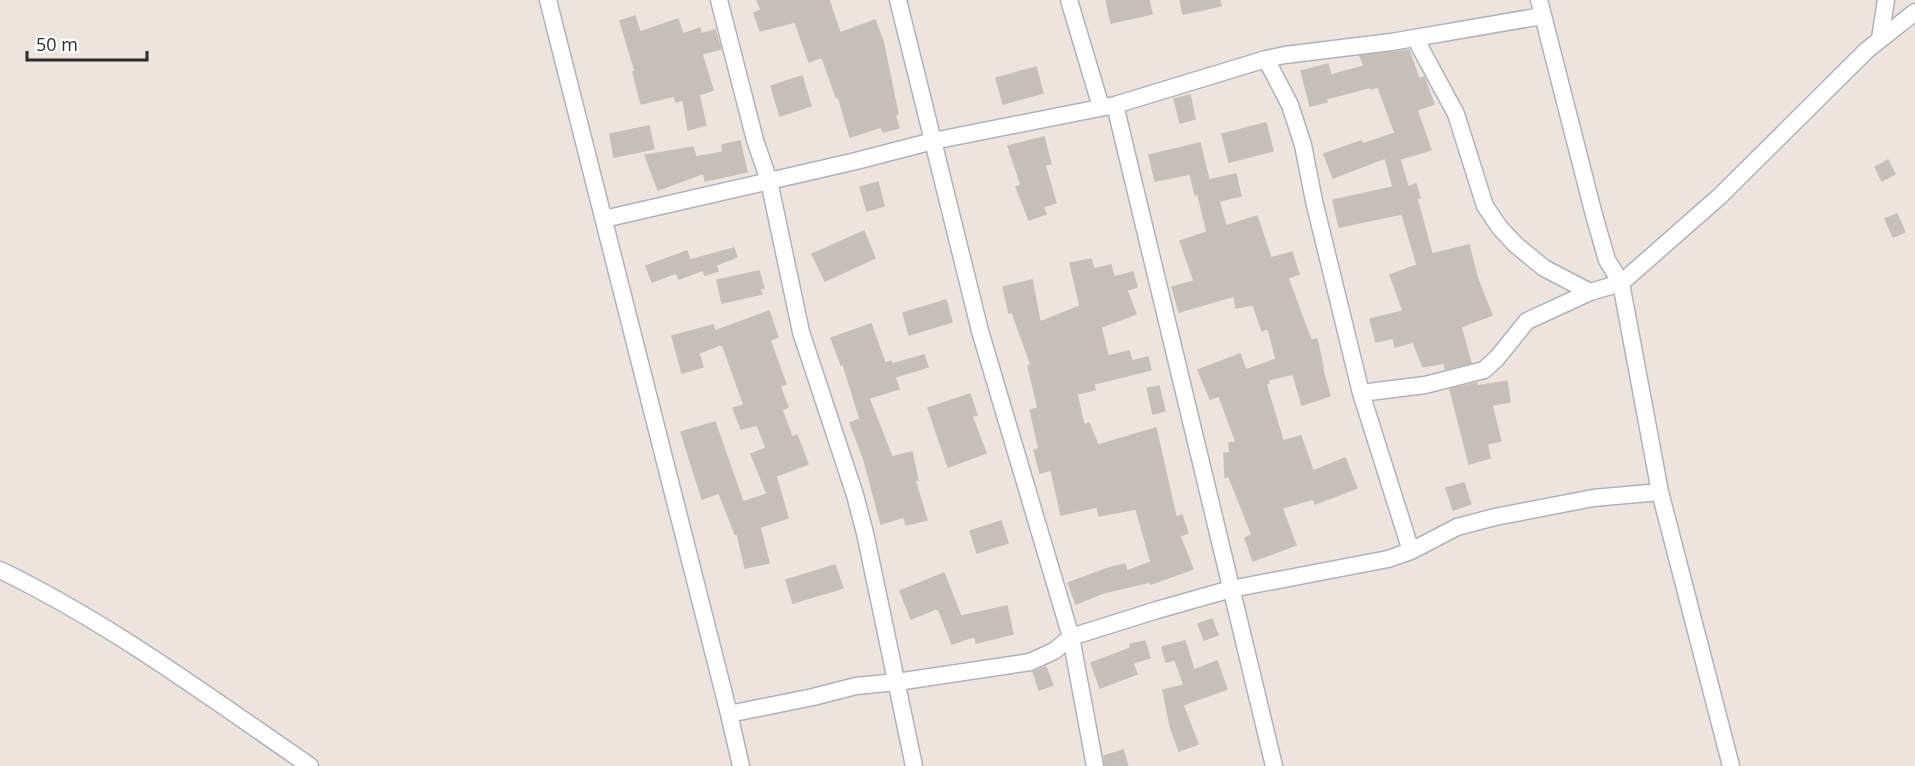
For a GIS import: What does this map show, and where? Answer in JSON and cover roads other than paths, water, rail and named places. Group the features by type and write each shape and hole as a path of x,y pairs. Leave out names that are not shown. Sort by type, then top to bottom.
{"street":[{"path":"548,0 741,766"},
{"path":"719,0 755,140 769,181 801,333 855,495 914,766"},
{"path":"898,0 980,331 1071,637 1095,766"},
{"path":"1069,0 1108,106 1274,766"},
{"path":"1880,39 1886,0"},
{"path":"604,219 933,141 1108,106 1266,59 1415,38 1540,8 1607,260 1621,283 1660,492 1731,766"},
{"path":"1361,393 1425,385 1484,370 1497,358 1527,321 1590,292 1621,283 1720,196 1813,101 1880,39 1915,12"},
{"path":"1415,38 1456,114 1485,206 1500,228 1516,245 1544,268 1590,292"},
{"path":"1266,59 1290,105 1303,145 1314,201 1361,393 1411,552"},
{"path":"729,714 856,686 1030,662 1054,651 1071,637 1231,589 1388,560 1411,552 1457,527 1495,517 1593,498 1660,492"},
{"path":"1388,560 1400,522"},
{"path":"0,570 41,590 118,635 310,766"}]}
